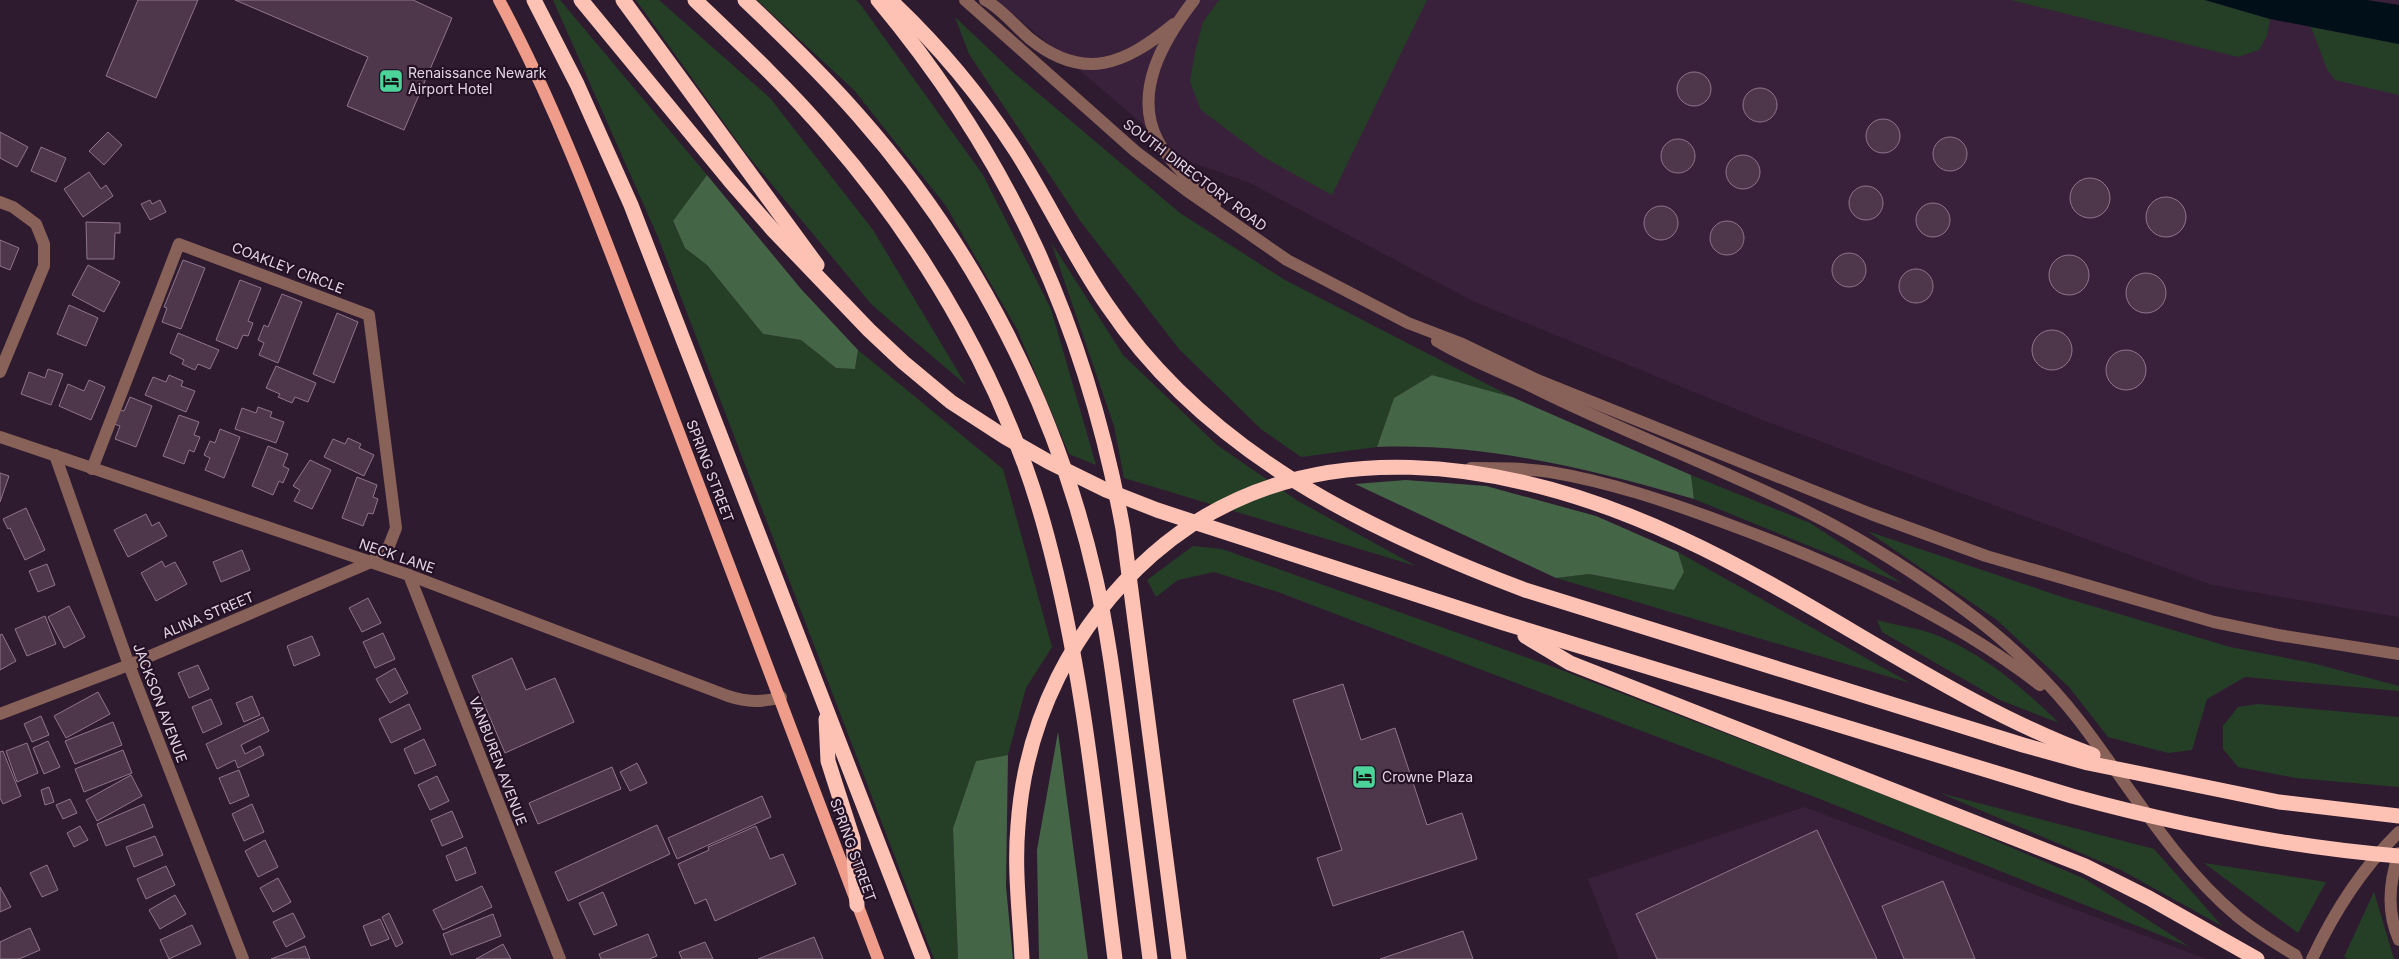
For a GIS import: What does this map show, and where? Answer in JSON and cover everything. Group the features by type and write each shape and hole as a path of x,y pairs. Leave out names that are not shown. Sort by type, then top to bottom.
{"highway":[{"path":"534,0 577,84 631,205 923,959"},
{"path":"581,0 731,182 779,236 850,310 921,377 991,429 1091,483 1177,516 1504,624 2099,803 2202,828 2329,849 2399,855"},
{"path":"622,0 850,310"},
{"path":"695,0 807,111 869,186 907,238 943,294 974,351 1002,410 1037,503 1062,598 1086,735 1115,959"},
{"path":"745,0 843,98 920,192 974,274 1014,347 1035,391 1069,481 1088,545 1103,612 1118,708 1150,959"},
{"path":"878,0 919,53 991,161 1043,263 1084,370 1110,464 1123,529 1179,959"},
{"path":"890,0 943,53 992,116 1033,180 1098,292 1144,356 1166,381 1204,416 1276,470 1333,504 1391,534 1465,567 1525,590 2064,756 2166,780 2279,802 2399,816"},
{"path":"1022,959 1017,846 1021,792 1033,740 1043,708 1071,651 1110,598 1132,573 1168,542 1224,507 1270,487 1301,477 1364,467 1438,468 1480,475 1559,493 1624,514 1668,532 1741,569 1970,699 2052,739 2166,780"},
{"path":"1504,624 1570,663 2085,866 2149,898 2257,959"},
{"path":"826,708 828,761 853,839 857,905"}],"main road":[{"name":"SPRING STREET","path":"499,0 566,138 781,697 878,959"}],"street":[{"name":"SOUTH DIRECTORY ROAD","path":"965,0 1135,151 1236,226 1287,260 1408,323"},
{"path":"985,0 1049,52 1068,60 1089,64 1115,60 1138,52 1178,21"},
{"path":"1194,0 1178,21 1150,78 1148,89 1150,120 1159,142 1171,159 1236,226"},
{"path":"0,202 13,207 36,224 44,244 44,266 0,372"},
{"name":"COAKLEY CIRCLE","path":"92,469 179,244 369,315 396,528 389,546 371,562"},
{"path":"1408,323 1460,343 1544,383 1871,514 1986,556 2214,622 2284,636 2399,654"},
{"path":"1408,323 1456,353 1778,497 1854,536 1922,579 1980,622 2031,666 2078,719 2176,852 2198,878 2235,915 2260,934 2295,955 2297,959"},
{"name":"NECK LANE","path":"0,437 409,575 728,696 750,702 761,702 781,697"},
{"name":"JACKSON AVENUE","path":"55,455 129,665 243,959"},
{"path":"1438,468 1507,468 1566,475 1662,501 1758,535 1849,575 1963,633 2028,676 2078,719"},
{"name":"ALINA STREET","path":"0,714 129,665 371,562"},
{"name":"VANBUREN AVENUE","path":"409,575 560,959"},
{"path":"2312,959 2332,920 2354,885 2377,855 2399,832"},
{"path":"2399,855 2393,874 2390,899 2392,920 2399,940"}],"shaded area":[{"path":"997,0 2399,0 2399,617 2212,585 1765,421 1475,302 1248,182 1185,160"},
{"path":"2205,0 2367,0 2399,5 2399,44 2270,19"},
{"path":"1804,807 2206,959 1619,959 1588,879"}],"green space":[{"path":"553,0 560,0 707,175 673,222 685,248 707,265 763,334 801,340 836,368 855,369 858,350 1003,469 1052,647 1026,688 1008,755 976,761 953,828 958,959 934,959 658,237"},
{"path":"636,0 659,0 770,98 873,230 966,385 872,305 745,152"},
{"path":"757,0 856,0 860,4 983,175 1051,309 1096,465 1069,454 1017,329 946,206 854,90"},
{"path":"1219,0 1427,0 1332,195 1265,158 1201,110 1190,82 1203,22"},
{"path":"2011,0 2205,0 2270,19 2267,36 2259,50 2238,57"},
{"path":"955,17 1013,72 1180,213 1285,280 1512,397 1432,375 1394,398 1377,447 1301,457 1261,429 1179,349 1081,222 969,54"},
{"path":"2311,27 2399,44 2399,95 2335,80 2327,69"},
{"path":"707,175 801,289 858,350 855,369 836,368 801,340 763,334 707,265 685,248 673,221"},
{"path":"1051,242 1123,355 1217,445 1298,501 1416,566 1124,478 1114,426"},
{"path":"1432,375 1512,397 1691,475 1694,499 1577,468 1538,460 1458,449 1377,447 1394,398"},
{"path":"1691,475 1810,523 1903,584 1694,499"},
{"path":"1406,480 1486,486 1596,516 1678,552 1684,572 1674,590 1589,574 1556,578 1355,484"},
{"path":"1867,531 2062,597 2230,647 2312,663 2399,686 2399,691 2245,677 2207,699 2192,750 2168,753 2108,737 2069,687 1997,620"},
{"path":"1193,546 1222,549 1556,668 1931,813 2085,879 2190,947 1815,797 1278,592 1214,572 1178,580 1156,597 1147,580"},
{"path":"1678,552 1910,683 1556,578 1589,574 1673,590 1684,572"},
{"path":"1877,620 1934,634 1974,654 2004,674 2059,723 2000,700 1882,632"},
{"path":"2258,704 2399,717 2399,787 2296,778 2238,767 2223,749 2223,726 2238,707"},
{"path":"1058,732 1088,959 1039,959 1037,850"},
{"path":"1008,755 1006,887 1013,959 958,959 953,828 976,761"},
{"path":"1940,793 2154,849 2222,926 2121,870"},
{"path":"2204,863 2326,882 2298,933"},
{"path":"2374,892 2394,959 2348,959 2344,957"}],"building":[{"path":"138,0 198,0 156,98 106,76"},
{"name":"Renaissance Newark Airport Hotel","path":"235,0 413,0 452,18 404,130 347,106 368,57"},
{"path":"1694,72 1701,73 1706,77 1710,82 1710,96 1706,101 1701,105 1694,106 1687,105 1682,101 1678,96 1677,89 1678,82 1682,77 1687,73"},
{"path":"1760,88 1767,89 1772,93 1776,98 1776,112 1772,117 1767,121 1760,122 1753,121 1748,117 1744,112 1743,105 1744,98 1748,93 1753,89"},
{"path":"1883,119 1890,120 1895,124 1899,129 1899,143 1895,148 1890,152 1883,153 1876,152 1871,148 1867,143 1866,136 1867,129 1871,124 1876,120"},
{"path":"0,132 28,147 17,167 0,158"},
{"path":"108,132 122,145 104,165 89,151"},
{"path":"1950,137 1957,138 1962,142 1966,147 1966,161 1962,166 1957,170 1950,171 1943,170 1938,166 1934,161 1933,154 1934,147 1938,142 1943,138"},
{"path":"1678,139 1685,140 1690,144 1694,149 1694,163 1690,168 1685,172 1678,173 1671,172 1666,168 1662,163 1661,156 1662,149 1666,144 1671,140"},
{"path":"41,147 66,158 56,182 31,171"},
{"path":"1743,155 1750,156 1755,160 1759,165 1759,179 1755,184 1750,188 1743,189 1736,188 1731,184 1727,179 1726,172 1727,165 1731,160 1736,156"},
{"path":"89,172 101,189 106,185 113,196 83,217 64,189"},
{"path":"2090,178 2101,181 2107,187 2110,198 2107,209 2101,215 2090,218 2079,215 2073,209 2070,198 2073,187 2079,181"},
{"path":"1866,186 1873,187 1878,191 1882,196 1882,210 1878,215 1873,219 1866,220 1859,219 1854,215 1850,210 1849,203 1850,196 1854,191 1859,187"},
{"path":"2166,197 2180,203 2186,217 2180,231 2166,237 2152,231 2146,217 2152,203"},
{"path":"150,200 152,204 160,200 166,212 150,220 141,204"},
{"path":"1933,203 1940,204 1945,208 1949,213 1949,227 1945,232 1940,236 1933,237 1926,236 1921,232 1917,227 1916,220 1917,213 1921,208 1926,204"},
{"path":"1661,206 1668,207 1673,211 1677,216 1677,230 1673,235 1668,239 1661,240 1654,239 1649,235 1645,230 1644,223 1645,216 1649,211 1654,207"},
{"path":"1727,221 1734,222 1739,226 1743,231 1743,245 1739,250 1734,254 1727,255 1720,254 1715,250 1711,245 1710,238 1711,231 1715,226 1720,222"},
{"path":"86,222 120,223 120,233 115,233 114,259 87,259"},
{"path":"0,240 19,248 10,270 0,266"},
{"path":"1849,253 1856,254 1861,258 1865,263 1865,277 1861,282 1856,286 1849,287 1842,286 1837,282 1833,277 1832,270 1833,263 1837,258 1842,254"},
{"path":"2069,255 2083,261 2089,275 2083,289 2069,295 2055,289 2049,275 2055,261"},
{"path":"183,260 205,268 181,329 162,322 167,308 164,307"},
{"path":"88,265 120,282 104,312 72,295"},
{"path":"1916,269 1923,270 1928,274 1932,279 1932,293 1928,298 1923,302 1916,303 1909,302 1904,298 1900,293 1899,286 1900,279 1904,274 1909,270"},
{"path":"2146,273 2160,279 2166,293 2160,307 2146,313 2132,307 2126,293 2132,279"},
{"path":"240,280 261,288 248,321 253,323 248,336 243,335 237,349 216,340"},
{"path":"282,294 302,302 278,363 259,355 264,343 258,340 264,325 268,327"},
{"path":"69,305 98,318 86,346 57,334"},
{"path":"337,313 358,322 334,383 313,374"},
{"path":"2052,330 2066,336 2072,350 2066,364 2052,370 2038,364 2032,350 2038,336"},
{"path":"178,333 219,350 210,369 198,364 195,370 182,364 184,360 170,353"},
{"path":"2126,350 2140,356 2146,370 2140,384 2126,390 2112,384 2106,370 2112,356"},
{"path":"276,366 316,383 308,402 295,397 292,403 278,397 280,394 266,388"},
{"path":"48,369 63,374 51,405 21,394 29,372 45,378"},
{"path":"169,375 183,381 181,386 195,391 186,412 145,395 153,377 166,382"},
{"path":"89,380 105,387 91,420 59,406 68,384 84,391"},
{"path":"130,397 152,406 136,447 115,439 120,426 114,424 120,410 124,411"},
{"path":"258,407 272,412 270,417 284,422 276,443 235,429 242,408 256,413"},
{"path":"179,415 199,422 194,435 200,437 194,452 189,450 184,464 163,456"},
{"path":"220,429 240,437 224,478 205,470 210,458 204,455 210,441 215,443"},
{"path":"348,438 361,444 359,448 374,455 364,476 324,457 333,439 345,444"},
{"path":"268,446 288,454 283,466 289,469 283,483 279,481 273,495 252,486"},
{"path":"310,460 331,470 312,509 294,501 300,490 293,486"},
{"path":"0,473 9,476 0,502"},
{"path":"357,477 377,485 373,497 378,499 373,514 368,513 363,526 342,518"},
{"path":"26,508 45,550 25,560 10,528 8,529 3,519"},
{"path":"146,514 152,526 159,522 167,536 128,557 114,530"},
{"path":"242,550 250,570 221,582 213,562"},
{"path":"162,561 165,567 175,562 187,584 156,601 141,573"},
{"path":"47,564 55,585 38,592 29,571"},
{"path":"368,598 381,623 362,632 349,608"},
{"path":"69,606 85,637 64,648 48,617"},
{"path":"45,616 56,644 27,656 15,629"},
{"path":"383,633 395,659 375,668 363,642"},
{"path":"2,634 16,661 0,670 0,635"},
{"path":"312,636 320,655 294,666 287,646"},
{"path":"512,658 526,690 555,678 574,722 505,753 472,676"},
{"path":"198,665 209,689 189,698 178,673"},
{"path":"395,668 408,693 390,703 376,679"},
{"name":"Crowne Plaza","path":"1343,684 1361,740 1395,728 1427,825 1462,813 1477,859 1333,906 1317,858 1342,850 1293,700"},
{"path":"98,692 110,714 66,738 54,716"},
{"path":"252,696 260,715 244,722 236,703"},
{"path":"211,699 222,724 203,733 192,707"},
{"path":"409,704 421,729 391,743 379,719"},
{"path":"41,716 49,735 32,742 24,724"},
{"path":"263,717 269,731 241,745 245,754 260,746 264,755 238,768 235,760 217,769 206,744"},
{"path":"113,722 122,745 75,764 65,741"},
{"path":"424,739 436,765 415,774 404,749"},
{"path":"48,741 60,767 44,774 33,748"},
{"path":"27,743 38,773 17,782 6,751"},
{"path":"123,750 132,773 84,792 75,769"},
{"path":"3,751 21,796 3,804 0,798 0,752"},
{"path":"637,763 647,783 630,791 620,772"},
{"path":"612,767 621,789 538,824 529,803"},
{"path":"239,770 249,796 230,804 219,778"},
{"path":"131,775 142,796 97,821 86,800"},
{"path":"437,776 449,801 430,810 418,785"},
{"path":"49,787 54,802 45,805 41,790"},
{"path":"762,796 771,817 677,859 668,838"},
{"path":"70,799 77,813 63,819 56,805"},
{"path":"144,804 153,827 106,846 97,824"},
{"path":"252,804 264,832 244,841 232,814"},
{"path":"452,811 463,837 442,846 431,820"},
{"path":"657,825 670,854 568,901 555,872"},
{"path":"80,826 88,840 74,847 67,833"},
{"path":"756,826 770,859 783,854 796,884 715,921 706,899 695,904 678,864 709,850 708,847"},
{"path":"1817,830 1877,959 1657,959 1636,914"},
{"path":"155,836 163,855 134,867 126,847"},
{"path":"265,840 278,867 258,877 245,851"},
{"path":"466,847 476,873 456,881 446,856"},
{"path":"47,865 58,890 42,897 30,873"},
{"path":"166,866 175,885 146,899 137,879"},
{"path":"278,878 291,902 273,912 260,888"},
{"path":"1943,881 1975,959 1904,959 1882,906"},
{"path":"482,886 492,907 443,930 433,910"},
{"path":"0,887 11,907 0,912"},
{"path":"603,892 617,925 594,935 579,903"},
{"path":"175,895 186,914 160,929 149,910"},
{"path":"293,913 305,937 286,947 273,922"},
{"path":"389,913 403,943 396,947 382,917"},
{"path":"493,914 501,936 451,955 443,934"},
{"path":"380,919 389,939 371,946 363,926"},
{"path":"192,925 201,944 169,959 160,940"},
{"path":"30,928 40,950 19,959 0,959 0,942"},
{"path":"1463,931 1473,959 1380,959"},
{"path":"648,934 657,956 649,959 601,959 599,954"},
{"path":"814,937 823,959 758,959"},
{"path":"705,942 713,959 682,959 679,952"},
{"path":"503,944 511,959 476,959"},
{"path":"305,946 310,959 271,959"}],"place":[{"name":"Renaissance Newark Airport Hotel","path":"391,81"},
{"name":"Crowne Plaza","path":"1364,777"}]}
